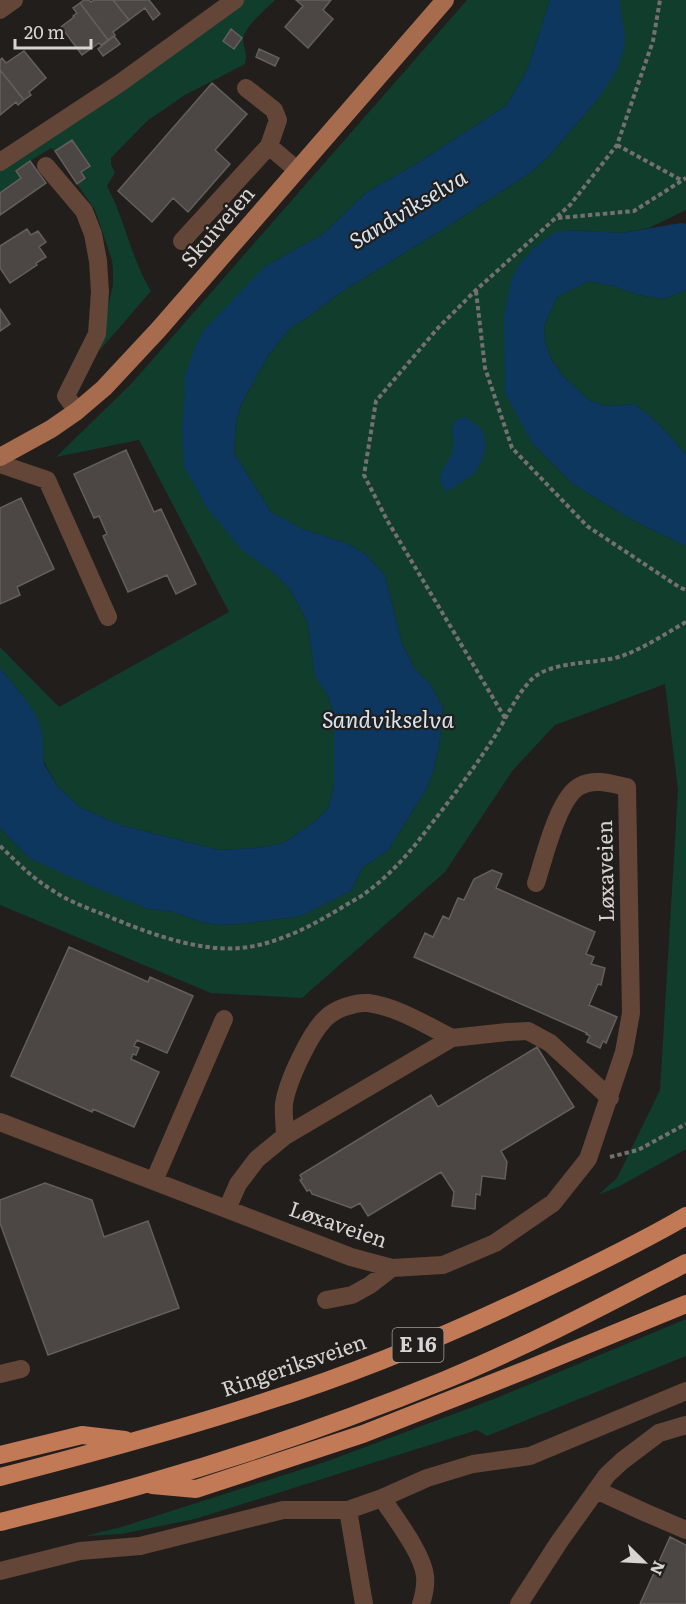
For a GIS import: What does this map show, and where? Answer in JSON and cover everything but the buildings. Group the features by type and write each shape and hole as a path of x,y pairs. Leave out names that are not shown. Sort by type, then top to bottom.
{"highway":[{"name":"Ringeriksveien","path":"0,1477 136,1441 268,1401 345,1374 433,1340 518,1302 686,1216"},
{"name":"E 16","path":"0,1522 144,1485 355,1415 534,1341 686,1263"},
{"name":"E 16","path":"144,1485 196,1490 340,1441 528,1369 686,1304"},
{"name":"E 16","path":"0,1455 82,1435 136,1441"}],"main road":[{"name":"Skuiveien","path":"0,457 42,435 77,411 104,388 159,330 445,0"}],"street":[{"path":"0,10 15,0"},
{"path":"0,162 120,83 235,0"},
{"path":"182,241 269,146 278,120 274,110 246,88"},
{"path":"269,146 297,170"},
{"path":"46,166 84,211 93,234 98,261 100,292 97,334 66,396 77,411"},
{"path":"0,464 47,480 108,617"},
{"name":"Løxaveien","path":"0,1122 351,1257 392,1268 442,1265 495,1243 553,1203 588,1159 624,1053 631,1013 627,787 600,782 581,786 570,795 559,814 536,883"},
{"path":"285,1136 284,1103 295,1068 309,1041 326,1017 348,1005 367,1003 398,1011 452,1038"},
{"path":"154,1180 224,1019"},
{"path":"227,1209 238,1184 257,1159 285,1136 452,1038 528,1031 550,1043 610,1098"},
{"path":"326,1300 352,1295 392,1268"},
{"path":"0,1374 21,1369"},
{"path":"0,1571 80,1551 151,1544 284,1510 348,1510 427,1478 473,1464 530,1456 686,1391"},
{"path":"519,1604 559,1542 607,1475 659,1433 686,1425"},
{"path":"596,1490 686,1530"},
{"path":"382,1498 416,1551 425,1574 425,1592 421,1604"},
{"path":"348,1510 364,1604"}],"path":[{"path":"505,718 387,520 364,475 376,401 438,328 476,290 570,205 617,145 653,41 660,0"},
{"path":"617,145 684,179"},
{"path":"557,218 634,211 684,179"},
{"path":"476,290 485,368 512,447 587,526 686,590"},
{"path":"0,846 35,879 53,892 120,922 191,944 238,948 256,946 291,935 367,892 389,874 418,841 490,744 514,703 531,681 542,672 553,667 597,662 623,655 652,642 686,622"},
{"path":"588,1159 613,1157 638,1150 686,1124"}],"green space":[{"path":"243,0 275,0 246,31 243,41 245,64 185,95 147,121 111,158 115,173 107,186 138,266 151,291 100,350 100,340 113,285 113,269 95,210 77,184 85,178 81,172 90,166 72,140 55,151 51,148 16,170 21,178 0,193 0,168"},
{"path":"467,0 550,0 528,68 507,105 416,164 367,192 323,234 264,267 185,376 185,390 274,573 289,588 308,623 315,675 329,698 334,716 334,784 329,807 318,819 284,843 256,848 219,850 120,825 81,808 58,787 45,764 23,696 0,668 0,647 59,707 229,612 139,440 56,457 132,383"},
{"path":"620,0 686,0 686,210 649,228 622,233 566,230 534,248 533,444 573,484 632,520 686,546 686,1149 620,1186 598,1195 617,1178 660,1090 678,790 665,684 555,725 513,770 445,872 302,998 211,993 0,905 0,828 29,858 148,909 173,912 201,922 218,925 301,916 351,891 362,868 388,850 427,788 439,747 443,708 430,684 415,669 402,644 385,576 367,555 348,544 303,529 271,512 234,453 236,422 241,405 267,357 291,327 343,291 530,173 548,157 597,100"},
{"path":"589,281 638,295 664,299 686,290 686,455 664,429 634,404 606,406 589,400 564,377 552,361 545,342 544,326 557,297"},
{"path":"686,1319 686,1356 487,1436 477,1430 195,1519 121,1534 85,1536 121,1527 325,1462 494,1399"}],"water":[{"name":"Sandvikselva","path":"550,0 620,0 625,35 624,47 617,70 597,100 548,157 530,173 343,291 291,327 267,357 241,405 236,422 234,453 271,512 303,529 348,544 367,555 385,576 402,644 415,669 430,684 443,708 439,747 427,788 388,850 362,868 351,891 301,916 241,924 218,925 201,922 173,912 148,909 29,858 0,828 0,668 37,717 42,734 44,764 58,787 81,808 120,825 219,850 256,848 284,843 318,819 329,807 334,784 334,716 329,698 315,676 308,623 289,588 274,573 241,549 205,505 184,466 182,430 185,376 197,342 204,330 264,267 323,234 367,192 416,164 507,105 528,68"},
{"path":"686,224 686,290 664,299 638,295 589,281 557,297 544,326 545,342 552,361 564,377 589,400 606,406 634,404 664,429 686,455 686,546 632,520 573,484 533,444 505,393 504,317 511,280 520,263 534,248 554,233 566,230 622,233"},
{"path":"465,417 482,429 486,446 482,460 474,474 446,492 440,481 441,472 452,454 454,442 452,429 456,420"}]}
